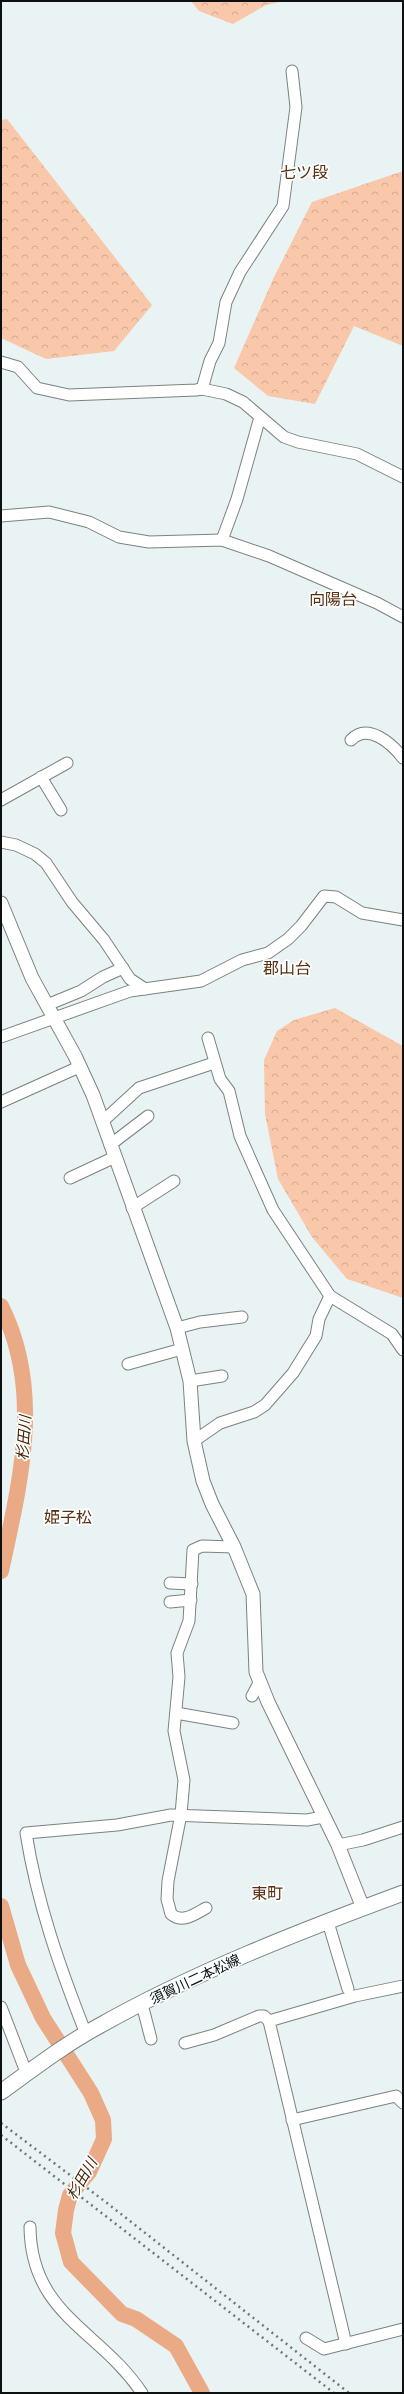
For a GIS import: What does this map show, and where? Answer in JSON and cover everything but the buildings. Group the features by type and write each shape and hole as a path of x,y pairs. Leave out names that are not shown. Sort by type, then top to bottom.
{"main road":[{"name":"須賀川二本松線","path":"1,2092 29,2071 83,2036 192,1979 328,1922 403,1893"}],"street":[{"path":"202,388 210,361 219,343 226,302 240,272 283,206 296,107 292,72"},
{"path":"1,362 18,367 37,388 69,395 196,390 202,388 226,394 243,402 284,437 298,442 357,454 403,477"},
{"path":"222,540 240,492 260,417"},
{"path":"1,516 49,512 89,522 119,537 149,542 222,540 269,556 378,604 403,617"},
{"path":"351,740 354,736 363,734 376,735 397,749 403,758"},
{"path":"1,800 67,763"},
{"path":"41,777 61,810"},
{"path":"1,842 16,845 35,854 46,863 72,902 104,940 130,979 145,989"},
{"path":"1,1037 130,991 201,981 242,960 268,953 292,934 324,896 336,898 362,913 403,920"},
{"path":"1,903 32,978 55,1019 93,1095 132,1208 177,1328 190,1381 194,1441 203,1481 212,1504 234,1547 253,1594 254,1659 260,1681 268,1702 338,1845 363,1908"},
{"path":"47,1005 81,991 103,977 123,968"},
{"path":"208,1038 214,1063 220,1079 229,1091 240,1136 273,1210 330,1296 392,1334 403,1350"},
{"path":"102,1122 139,1088 214,1063"},
{"path":"1,1102 79,1067"},
{"path":"70,1178 113,1151 148,1116"},
{"path":"132,1208 174,1181"},
{"path":"194,1441 220,1423 254,1412 265,1405 293,1373 316,1336 319,1319 330,1296"},
{"path":"177,1328 200,1322 242,1317"},
{"path":"128,1364 182,1349"},
{"path":"190,1381 222,1376"},
{"path":"206,1908 184,1918 178,1918 171,1914 169,1906 168,1881 181,1814 184,1780 174,1731 179,1677 177,1653 189,1621 192,1584 192,1554 197,1547 234,1547"},
{"path":"170,1583 192,1584"},
{"path":"170,1602 191,1600"},
{"path":"252,1696 260,1681"},
{"path":"176,1713 233,1723"},
{"path":"83,2036 43,1912 26,1833 89,1829 181,1814 307,1820 323,1817"},
{"path":"338,1845 363,1840 403,1827"},
{"path":"328,1922 348,1989"},
{"path":"269,2021 355,1996 403,1986"},
{"path":"142,2004 151,2039"},
{"path":"1,2007 29,2071"},
{"path":"185,2044 208,2038 260,2016 264,2016 269,2021 346,2344"},
{"path":"292,2120 396,2096 403,2103"},
{"path":"30,2227 32,2255 37,2273 46,2292 65,2314 127,2372 141,2393"},
{"path":"306,2338 320,2348 346,2344 403,2329"}],"green space":[{"path":"191,1 284,1 266,5 233,24 199,11"},
{"path":"7,119 152,305 114,351 46,359 1,338 1,120"},
{"path":"403,171 403,346 354,326 315,404 268,396 234,368 274,277 312,202"},
{"path":"335,1008 403,1046 403,1298 347,1279 312,1237 278,1179 265,1114 264,1060 277,1031 294,1020"}],"waterway":[{"name":"杉田川","path":"1,1306 14,1338 22,1371 25,1404 21,1471 1,1571"},
{"name":"杉田川","path":"1,1906 18,1965 43,2018 91,2093 103,2120 104,2139 89,2172 70,2195 66,2210 63,2233 71,2262 122,2314 136,2319 176,2346 202,2393"}],"railway":[{"path":"1,2123 107,2203 349,2393"},
{"path":"1,2135 334,2393"}],"district":[{"name":"七ツ段","path":"304,172"},
{"name":"向陽台","path":"333,599"},
{"name":"郡山台","path":"287,968"},
{"name":"姫子松","path":"68,1517"},
{"name":"東町","path":"267,1893"}]}
